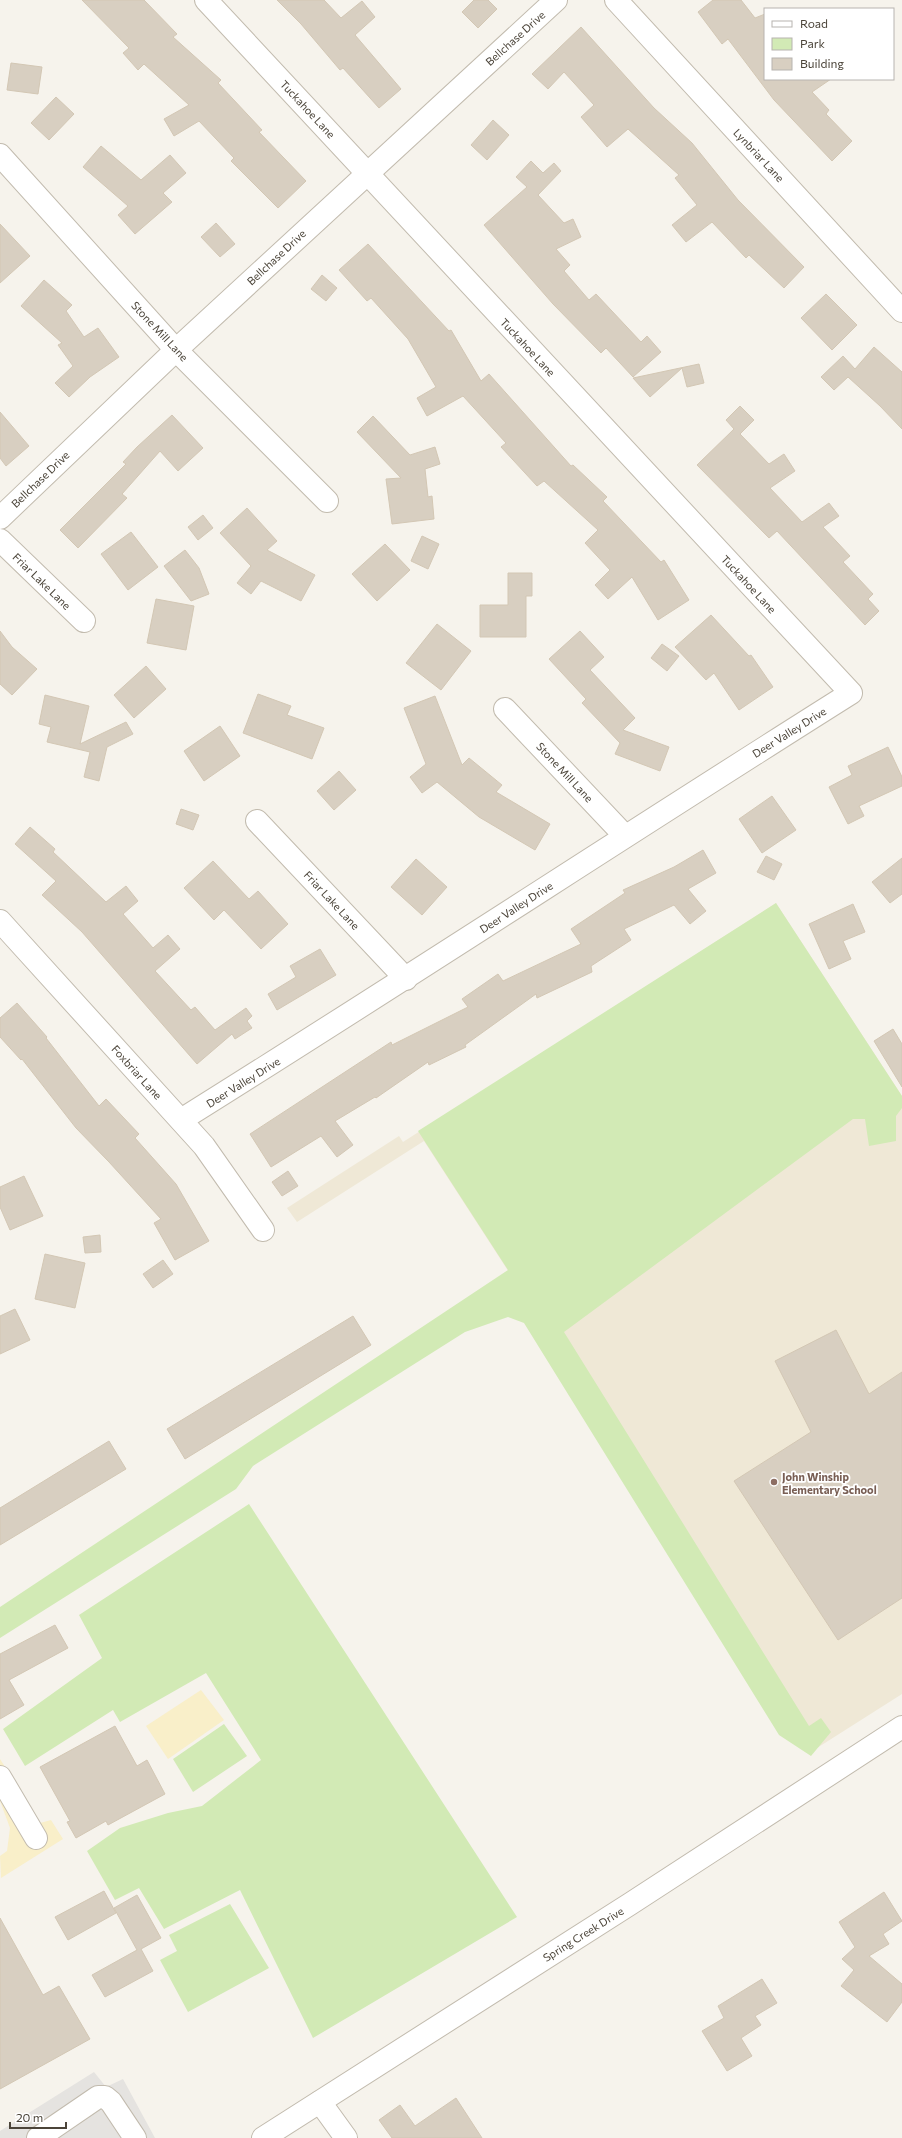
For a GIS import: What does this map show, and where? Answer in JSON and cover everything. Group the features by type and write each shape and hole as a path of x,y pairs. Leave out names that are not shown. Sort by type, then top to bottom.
{"street":[{"name":"Tuckahoe Lane","path":"206,0 851,693"},
{"name":"Bellchase Drive","path":"0,518 176,350 367,172 556,0"},
{"name":"Lynbriar Lane","path":"616,0 902,311"},
{"name":"Stone Mill Lane","path":"0,155 176,350 327,501"},
{"name":"Friar Lake Lane","path":"0,540 84,621"},
{"name":"Deer Valley Drive","path":"181,1120 406,979 625,836 851,693"},
{"name":"Stone Mill Lane","path":"505,709 625,836"},
{"name":"Friar Lake Lane","path":"257,821 406,979"},
{"name":"Foxbriar Lane","path":"0,922 204,1146 263,1230"},
{"name":"Spring Creek Drive","path":"262,2138 630,1904 902,1727"},
{"path":"0,1777 36,1838"},
{"path":"38,2138 98,2097 105,2097 111,2102 135,2138"},
{"path":"320,2102 346,2138"}],"shaded area":[{"name":"John Winship Elementary School","path":"776,903 902,1096 902,1694 817,1748 424,1141 297,1222 287,1208 399,1136 403,1142"},
{"path":"94,2072 106,2087 123,2079 155,2138 0,2138 0,2131"}],"green space":[{"path":"776,903 902,1096 902,1108 896,1116 896,1141 869,1146 865,1119 853,1119 564,1332 809,1726 821,1718 831,1732 811,1756 779,1735 524,1323 508,1317 465,1332 253,1466 236,1489 0,1638 0,1607 508,1270 418,1131"},
{"path":"249,1504 517,1917 313,2038 240,1890 164,1929 139,1888 115,1900 87,1851 120,1828 168,1813 202,1806 261,1760 206,1673 120,1722 113,1710 25,1766 3,1729 102,1658 79,1615"},
{"path":"224,1724 247,1756 193,1792 173,1759"},
{"path":"230,1904 269,1968 188,2012 160,1960 177,1951 169,1935"}],"sand":[{"path":"201,1690 224,1720 168,1759 146,1726"},
{"path":"0,1759 40,1823 51,1820 63,1839 1,1878 0,1856 7,1851 10,1828 0,1801"}],"building":[{"path":"82,0 144,0 177,34 173,37 221,80 218,83 262,130 259,132 306,181 278,208 231,161 234,158 199,121 174,136 164,119 189,105 144,64 138,70 123,53 129,48"},
{"path":"277,0 324,0 341,18 362,1 375,17 355,35 401,89 379,108 343,68 340,70 301,24"},
{"path":"474,0 488,0 497,9 478,28 462,12"},
{"path":"713,0 741,0 755,18 764,14 764,80 830,80 812,92 829,110 826,114 852,141 832,161 774,100 728,39 722,44 698,12"},
{"path":"581,27 654,108 692,143 738,200 804,267 784,288 749,255 746,258 712,222 686,242 672,225 697,205 675,178 679,175 628,129 607,147 581,117 594,105 564,72 548,89 532,74"},
{"path":"11,63 42,67 38,94 7,90"},
{"path":"56,97 74,114 49,140 31,123"},
{"path":"493,120 509,135 487,160 471,145"},
{"path":"101,146 141,180 170,155 186,173 163,193 172,202 135,234 118,215 128,206 83,167"},
{"path":"531,161 543,173 554,163 561,171 538,195 564,223 573,219 581,237 556,249 570,265 564,271 589,300 596,294 641,342 647,336 661,352 633,377 606,348 601,353 553,304 484,225 527,187 516,177"},
{"path":"216,223 235,244 220,257 201,237"},
{"path":"0,224 30,256 0,283"},
{"path":"368,244 449,331 451,330 481,381 489,374 571,466 573,465 607,497 603,501 661,562 664,560 689,600 658,620 632,577 608,599 595,585 610,570 585,543 598,530 544,481 537,486 501,447 506,443 463,396 427,416 417,398 436,387 408,339 371,298 367,301 339,270"},
{"path":"322,275 337,288 326,301 311,289"},
{"path":"44,280 72,305 66,311 84,337 98,328 119,357 90,377 69,397 55,383 73,366 58,345 62,343 21,306"},
{"path":"826,294 857,325 832,350 801,318"},
{"path":"874,347 902,372 902,429 880,406 848,377 834,390 821,377 843,356 855,369"},
{"path":"699,364 704,383 687,387 682,368 650,397 633,378"},
{"path":"740,406 754,420 740,434 769,464 784,454 795,471 770,488 802,522 829,503 839,516 823,527 850,556 843,562 873,594 868,599 879,611 865,625 777,531 769,538 697,465 734,429 726,420"},
{"path":"0,412 29,446 6,466 0,458"},
{"path":"172,415 203,448 178,471 160,451 122,494 127,498 78,548 60,530 126,464 123,462 137,447"},
{"path":"373,416 410,455 435,447 440,464 425,469 428,497 432,496 434,519 392,524 386,479 401,478 357,432"},
{"path":"247,508 277,541 267,550 315,575 301,601 261,581 251,594 237,583 251,566 220,533"},
{"path":"203,515 213,528 198,540 188,527"},
{"path":"131,532 158,567 128,590 101,554"},
{"path":"422,536 439,544 428,569 411,561"},
{"path":"385,544 410,570 377,601 352,574"},
{"path":"185,550 199,568 209,594 191,601 164,566"},
{"path":"508,573 532,573 532,596 526,596 526,637 480,637 480,605 508,605"},
{"path":"156,599 194,606 186,650 147,643"},
{"path":"711,615 749,656 751,655 773,687 739,710 714,673 706,680 675,647"},
{"path":"437,624 471,651 441,690 406,663"},
{"path":"0,631 12,647 37,669 12,695 0,684"},
{"path":"580,631 604,657 590,670 635,718 623,730 669,747 660,771 615,754 620,743 582,703 586,699 549,659"},
{"path":"662,644 679,656 667,671 651,658"},
{"path":"146,666 166,689 134,718 114,695"},
{"path":"258,694 291,706 287,715 324,728 312,759 243,733"},
{"path":"45,695 89,706 80,744 126,722 133,734 107,747 99,781 84,777 90,752 47,742 51,727 39,724"},
{"path":"435,696 462,765 469,758 502,785 496,792 550,824 535,850 479,817 437,782 422,793 410,777 426,764 404,708"},
{"path":"220,726 240,756 204,781 184,751"},
{"path":"888,747 902,777 902,786 859,806 864,816 848,824 829,787 852,775 848,766"},
{"path":"339,771 356,790 334,810 317,791"},
{"path":"772,796 796,830 762,853 739,819"},
{"path":"181,809 199,815 193,830 176,824"},
{"path":"30,827 55,849 53,852 106,902 126,886 138,901 123,914 153,948 168,935 180,949 155,971 191,1010 195,1007 215,1030 246,1008 252,1016 247,1021 252,1028 235,1039 232,1034 197,1064 82,932 42,895 56,881 15,844"},
{"path":"703,850 716,873 688,889 706,911 690,924 674,905 624,929 631,940 591,966 592,972 537,998 536,994 465,1045 466,1047 429,1065 428,1062 376,1098 375,1097 335,1121 353,1145 337,1157 321,1136 271,1167 250,1134 391,1042 392,1045 468,1007 462,999 498,974 503,981 581,944 571,929 625,893 623,890 674,867"},
{"path":"766,856 782,864 774,880 757,872"},
{"path":"902,858 902,894 890,903 872,882"},
{"path":"416,859 447,887 422,915 391,887"},
{"path":"213,861 249,899 258,891 288,924 261,949 224,910 214,920 184,888"},
{"path":"853,904 865,932 843,941 851,959 829,969 809,924"},
{"path":"320,949 336,975 277,1010 268,994 296,977 290,966"},
{"path":"17,1003 47,1037 46,1038 99,1106 106,1099 139,1134 135,1138 176,1184 209,1241 175,1260 154,1223 161,1219 76,1128 22,1059 21,1060 0,1037 0,1018"},
{"path":"893,1029 902,1044 902,1087 874,1041"},
{"path":"288,1171 298,1186 282,1196 272,1182"},
{"path":"24,1176 43,1216 10,1230 0,1207 0,1187"},
{"path":"100,1235 101,1252 85,1253 83,1237"},
{"path":"45,1254 85,1263 75,1308 35,1299"},
{"path":"163,1260 173,1274 153,1288 143,1274"},
{"path":"15,1309 30,1340 0,1354 0,1316"},
{"path":"353,1316 371,1345 185,1459 167,1429"},
{"path":"836,1330 869,1394 902,1372 902,1598 838,1640 734,1481 811,1432 775,1361"},
{"path":"109,1441 126,1469 0,1545 0,1508"},
{"path":"55,1625 68,1648 9,1680 24,1705 0,1719 0,1654"},
{"path":"115,1726 137,1766 147,1760 165,1794 108,1825 106,1821 76,1838 67,1822 70,1821 40,1767"},
{"path":"104,1891 116,1913 68,1940 55,1917"},
{"path":"884,1892 902,1921 883,1934 889,1944 869,1956 902,1984 902,2002 887,2022 841,1986 854,1970 842,1959 855,1947 839,1922"},
{"path":"137,1895 161,1938 141,1949 153,1971 105,1997 92,1975 137,1950 114,1908"},
{"path":"0,1918 43,1995 59,1986 90,2039 0,2089"},
{"path":"762,1979 777,2003 755,2016 761,2025 741,2038 752,2056 727,2071 702,2031 724,2018 718,2006"},
{"path":"456,2098 482,2138 392,2138 379,2120 400,2105 415,2126"}],"place":[{"name":"John Winship Elementary School","path":"774,1482"}]}
